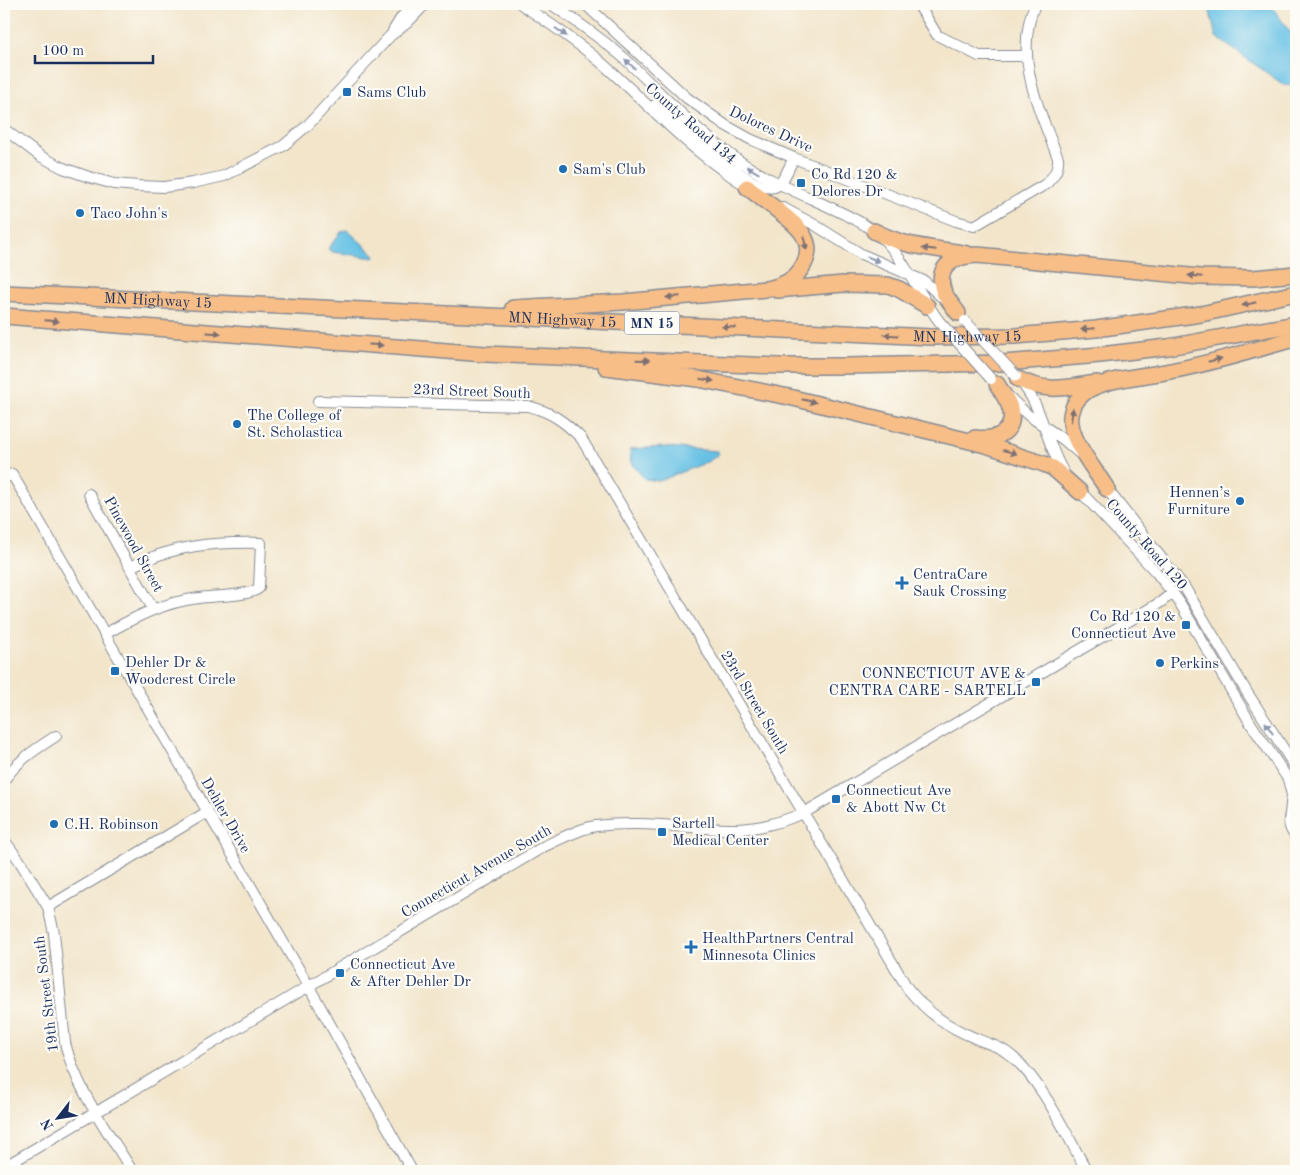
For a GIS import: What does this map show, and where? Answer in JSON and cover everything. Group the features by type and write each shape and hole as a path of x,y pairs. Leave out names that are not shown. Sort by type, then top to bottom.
{"highway":[{"path":"726,292 778,286 794,277 806,260 807,245 801,230 795,222 747,187"},
{"path":"874,231 889,239 908,245 977,255 1200,277 1253,278 1296,274"},
{"path":"961,317 943,289 943,270 950,262 956,259 977,255"},
{"path":"410,312 579,305 843,284 888,285 899,289 927,306"},
{"name":"MN Highway 15","path":"4,292 940,337 1015,336 1096,329 1201,314 1296,293"},
{"name":"MN Highway 15","path":"4,316 485,354 779,366 1003,363 1168,347 1296,324"},
{"path":"1017,378 1039,388 1050,389 1118,380 1171,371 1296,338"},
{"path":"485,354 557,361 731,384 846,410 1009,452 1044,464 1053,468 1080,492"},
{"path":"1107,489 1072,432 1070,420 1074,404 1082,395 1095,387 1118,380"},
{"path":"946,435 985,439 998,436 1007,430 1012,422 1010,407 994,382"}],"street":[{"path":"390,36 401,18 413,4"},
{"path":"4,129 40,156 63,168 88,178 114,184 164,187 224,176 284,146 308,125 390,36 407,23 425,4"},
{"name":"County Road 134","path":"521,4 575,41 696,150 722,170 747,187 861,254 924,281 961,317"},
{"name":"County Road 134","path":"551,4 616,52 725,151 748,167 854,219 874,231 888,243 927,306 939,321"},
{"name":"Dolores Drive","path":"585,4 687,98 707,114 750,139 956,221 974,226 1046,184 1052,178 1059,165 1033,89 1027,56 1029,25 1035,4"},
{"path":"918,4 937,35 979,56 1027,56"},
{"path":"623,83 675,120 737,171 765,188 774,188 780,184 794,158"},
{"name":"County Road 120","path":"961,317 1031,395 1058,462 1068,479 1156,572 1172,593 1251,724 1288,779 1292,795 1290,826 1296,837"},
{"name":"County Road 120","path":"939,321 994,382 1028,415 1079,453 1185,588 1267,725 1296,768"},
{"name":"23rd Street South","path":"318,401 528,406 544,410 559,418 581,438 908,989 930,1013 943,1023 1005,1050 1023,1066 1042,1091 1087,1171"},
{"name":"Dehler Drive","path":"8,476 105,634 206,812 308,985 412,1171"},
{"name":"Pinewood Street","path":"89,494 153,609"},
{"path":"105,634 153,609 196,598 247,594 257,591 259,588 261,543 232,542 186,547 150,557 130,567"},
{"name":"Connecticut Avenue South","path":"4,1167 543,847 568,835 594,827 625,824 735,829 770,825 804,813 1161,602 1172,593"},
{"path":"4,780 27,754 56,736"},
{"path":"1290,814 1296,803"},
{"path":"48,907 206,812"},
{"name":"19th Street South","path":"4,840 19,860 48,907 54,934 65,1043 76,1075 132,1171"}],"water":[{"path":"1208,4 1270,4 1296,38 1296,86 1284,85 1216,37"},
{"path":"347,230 375,255 374,258 333,252 328,249 341,232"},
{"path":"664,447 717,451 718,455 709,461 659,481 645,479 631,463 630,449"}],"place":[{"name":"Sams Club","path":"347,92"},
{"name":"Sam's Club","path":"563,169"},
{"name":"Co Rd 120 & Delores Dr","path":"801,183"},
{"name":"Taco John's","path":"80,213"},
{"name":"The College of St. Scholastica","path":"237,424"},
{"name":"Hennen’s Furniture","path":"1240,501"},
{"name":"CentraCare Sauk Crossing","path":"902,583"},
{"name":"Co Rd 120 & Connecticut Ave","path":"1186,625"},
{"name":"Perkins","path":"1160,663"},
{"name":"Dehler Dr & Woodcrest Circle","path":"115,671"},
{"name":"CONNECTICUT AVE & CENTRA CARE - SARTELL","path":"1036,682"},
{"name":"Connecticut Ave & Abott Nw Ct","path":"836,799"},
{"name":"C.H. Robinson","path":"54,824"},
{"name":"Sartell Medical Center","path":"662,832"},
{"name":"HealthPartners Central Minnesota Clinics","path":"691,947"},
{"name":"Connecticut Ave & After Dehler Dr","path":"340,973"}]}
